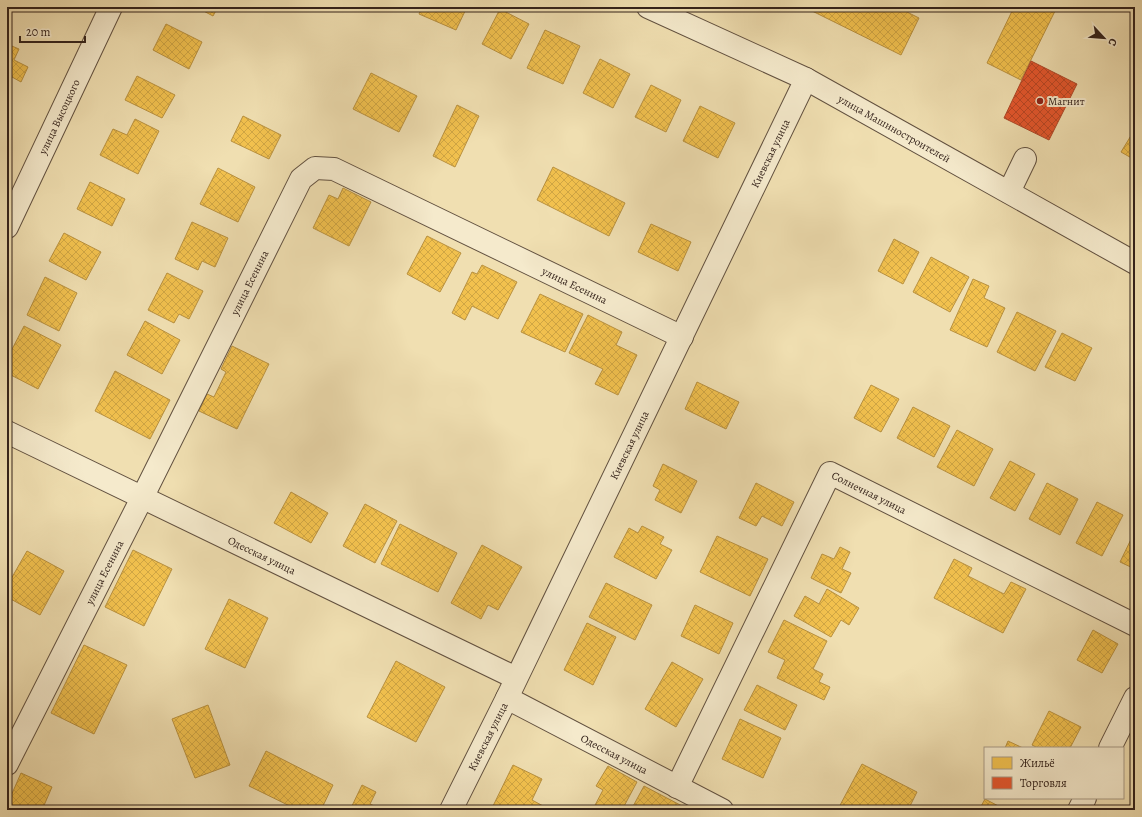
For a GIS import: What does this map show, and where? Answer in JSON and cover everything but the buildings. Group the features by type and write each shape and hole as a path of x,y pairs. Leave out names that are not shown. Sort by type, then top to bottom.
{"street":[{"name":"улица Высоцкого","path":"7,227 111,7"},
{"name":"улица Машиностроителей","path":"648,7 806,79 1135,262"},
{"name":"Киевская улица","path":"451,810 507,698 806,79"},
{"path":"1009,192 1026,159"},
{"name":"улица Есенина","path":"7,764 301,179 315,168 334,169 682,337"},
{"name":"Одесская улица","path":"7,432 516,678"},
{"name":"Солнечная улица","path":"677,787 830,473 1135,625"},
{"name":"Одесская улица","path":"507,698 722,810"},
{"path":"1110,747 1135,698"},
{"path":"1079,810 1084,799"}],"place":[{"name":"Магнит","path":"1040,101"}]}
